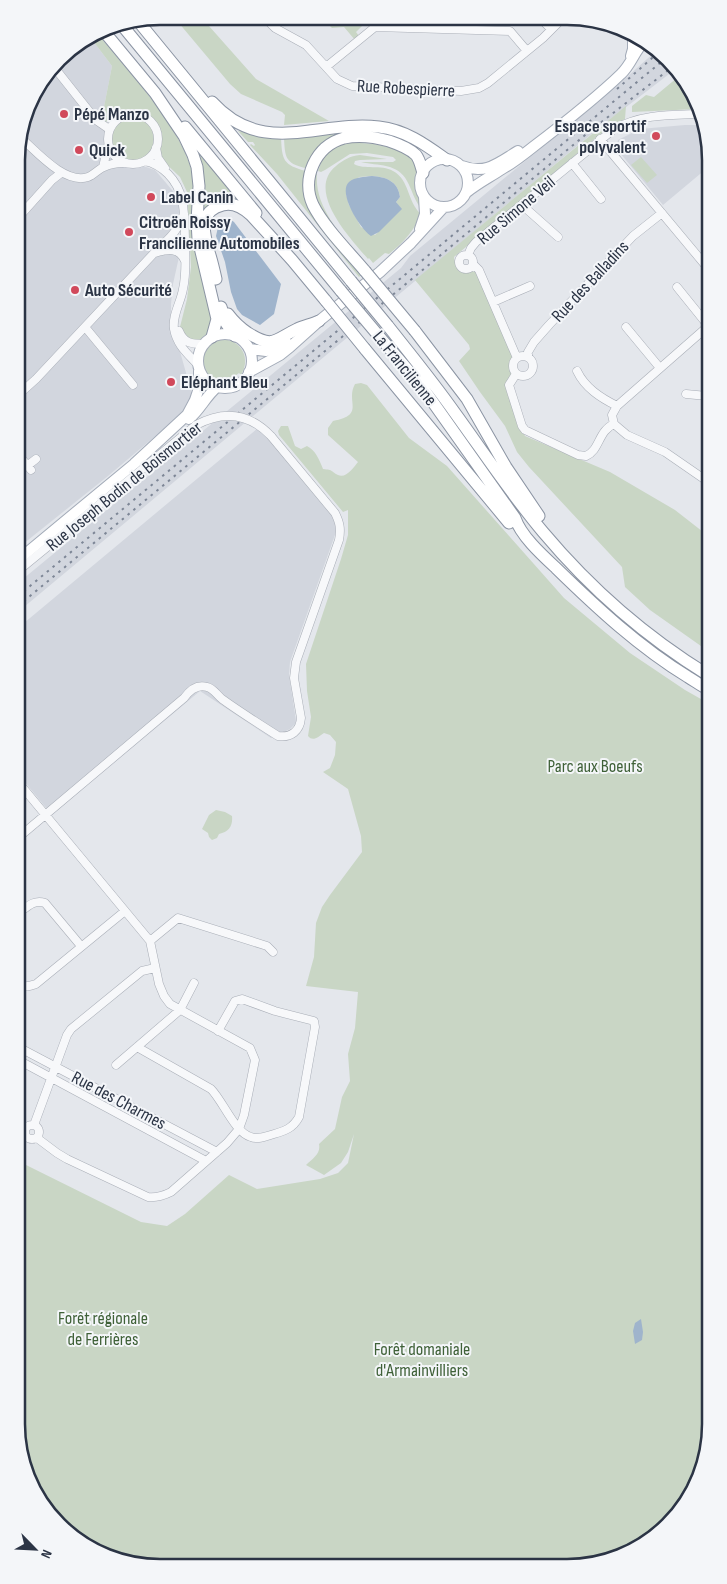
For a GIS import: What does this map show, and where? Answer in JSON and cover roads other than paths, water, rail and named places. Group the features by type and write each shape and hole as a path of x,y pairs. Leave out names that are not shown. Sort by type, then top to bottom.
{"highway":[{"name":"La Francilienne","path":"142,26 420,366 496,472 542,532 573,566 617,608 668,649 702,671"},
{"name":"La Francilienne","path":"127,30 341,291 420,384 518,526 546,558 608,618 670,666 702,685"},
{"path":"108,36 155,93 184,136 197,167 199,186 197,231 217,319 207,340"},
{"path":"188,83 198,86 231,119 252,129 277,134 325,129 379,127 403,132 419,140 447,160"},
{"path":"155,93 165,102 288,252 292,260"},
{"path":"423,173 418,158 413,152 391,142 353,137 337,141 321,151 314,162 308,183 310,197 313,206 328,227 416,331 467,399 506,466 542,520 542,532"},
{"path":"235,336 224,318 204,232 206,219 212,210 230,204 243,209 292,260 509,523 518,526"},
{"path":"220,300 224,303 236,324 262,340 272,342 319,321"}],"main road":[{"path":"629,64 633,42"},
{"path":"249,349 266,352 277,348 319,321 380,272 443,208 455,205 475,184 503,169 524,154 622,73 640,47"},
{"path":"419,232 425,214 424,197 420,186 423,173 432,163 447,160 477,170 492,167 547,130 601,86 609,84"},
{"path":"462,166 468,179 467,192"},
{"path":"424,197 431,203 443,208"},
{"path":"249,372 280,355 302,338 319,321"},
{"path":"162,439 190,410 199,388 198,367 198,353 207,340 223,334 235,336 243,341 249,349 252,363 244,380 236,386 226,388 217,387 204,380 198,367"},
{"path":"25,554 197,412 217,387"}],"street":[{"name":"Rue Robespierre","path":"272,25 306,45 337,79 352,86 461,92 479,88 488,83 528,51 555,25"},
{"path":"547,25 551,29"},
{"path":"326,67 375,26 510,31 528,51"},
{"path":"58,72 96,120 109,129"},
{"path":"26,142 62,173 75,179 81,179 92,175 103,167 123,162 134,164 145,161 152,156 158,138 156,129 150,121 142,115 133,113 123,115 115,121 109,129 107,136 108,146 103,167"},
{"name":"Rue Simone Veil","path":"468,255 476,242 618,126 639,118 694,114"},
{"path":"600,139 702,261"},
{"path":"108,146 113,155 123,162"},
{"path":"156,148 158,158 176,178 183,190 186,201 189,268 186,291 178,321 178,330 186,342 194,344 207,340"},
{"path":"145,161 152,162 170,176 179,189 183,201 186,262 183,289 175,316 174,327 181,347 198,367"},
{"path":"572,163 601,198"},
{"path":"25,210 52,180 62,173"},
{"path":"522,205 558,237"},
{"name":"Rue des Balladins","path":"528,357 528,352 534,342 549,324 633,236 662,212"},
{"path":"25,390 175,232 184,214"},
{"path":"153,254 174,250 182,255 186,262"},
{"path":"473,264 468,269 463,268 460,265 460,258 463,255 468,255 479,270 517,358"},
{"path":"493,302 530,286"},
{"path":"677,287 702,318"},
{"path":"85,327 123,380 133,384"},
{"path":"626,327 660,368"},
{"path":"702,331 616,406 612,415 614,424 627,435 665,452 702,478"},
{"path":"521,356 528,357 533,365 532,372 526,376 516,374 513,365 517,358 521,356"},
{"path":"577,371 597,396 616,406"},
{"path":"516,374 509,385 525,430 582,456 589,455 604,430 614,424"},
{"path":"686,394 702,396"},
{"name":"Rue Joseph Bodin de Boismortier","path":"25,565 196,425 216,417 237,416 256,423 271,436 335,513 339,521 339,540 296,662 294,678 301,724 292,735 278,736 221,698 213,690 200,686 193,688 184,698 25,832"},
{"path":"25,463 29,468 36,458"},
{"path":"25,791 150,941 159,984 170,1004 250,1048 255,1060 244,1115 239,1129 217,1152 171,1192 165,1195 156,1198 148,1197 67,1159 37,1138"},
{"path":"25,908 33,902 40,901 45,903 81,946"},
{"path":"25,987 36,984 125,911"},
{"path":"150,941 178,918 266,946 273,952"},
{"path":"34,1125 55,1066 71,1029 142,971 155,968"},
{"path":"116,1065 180,1010 194,983"},
{"path":"137,1048 211,1089 239,1129 251,1137 260,1138 287,1130 296,1122 300,1108 316,1024 314,1021 238,999 218,1031"},
{"name":"Rue des Charmes","path":"25,1051 217,1152"},
{"name":"Rue des Charmes","path":"25,1064 206,1161"},
{"path":"25,1127 34,1125"},
{"path":"34,1125 39,1130 37,1138"},
{"path":"25,1134 33,1140 37,1138"}],"water":[{"path":"372,176 382,177 397,187 400,197 396,202 402,209 379,232 371,236 356,219 348,202 346,187 351,180"},
{"path":"228,218 234,222 281,284 274,314 260,325 242,315 237,309 231,292 225,262 216,236 218,227"},
{"path":"641,1319 642,1340 635,1344 633,1331 635,1323"}],"railway":[{"path":"617,89 653,57"},
{"path":"25,590 660,63"},
{"path":"25,600 590,131 667,71"}],"place":[{"name":"Pépé Manzo","path":"64,114"},
{"name":"Espace sportif polyvalent","path":"656,136"},
{"name":"Quick","path":"79,150"},
{"name":"Label Canin","path":"151,197"},
{"name":"Citroën Roissy Francilienne Automobiles","path":"129,232"},
{"name":"Auto Sécurité","path":"75,290"},
{"name":"Eléphant Bleu","path":"171,382"}],"park label":[{"name":"Parc aux Boeufs","path":"595,766"},
{"name":"Forêt régionale de Ferrières","path":"103,1328"},
{"name":"Forêt domaniale d'Armainvilliers","path":"422,1359"}]}
